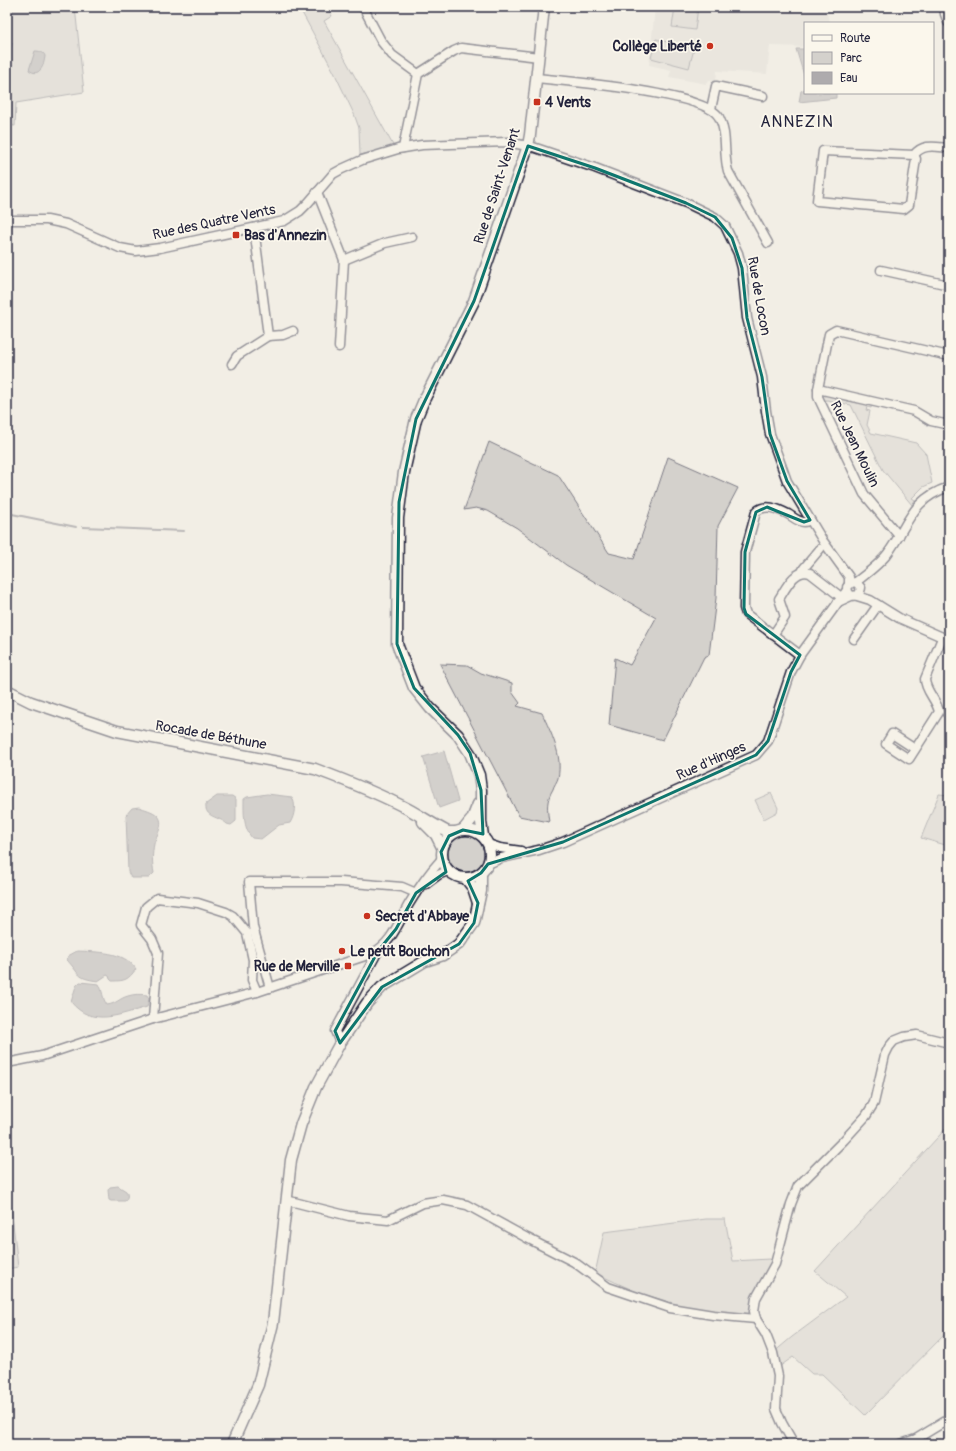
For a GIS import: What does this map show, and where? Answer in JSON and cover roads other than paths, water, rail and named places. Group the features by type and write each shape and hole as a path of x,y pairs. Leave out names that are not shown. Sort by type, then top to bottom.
{"main road":[{"name":"Rue de Saint-Venant","path":"481,790 478,775 470,753 458,735 430,708 414,688 397,644 398,518 404,472 416,419 424,400 474,301 528,146 544,7"},
{"path":"945,7 949,22"},
{"name":"Rocade de Béthune","path":"7,690 31,702 117,731 315,769 346,780 408,809 444,830 459,831"},
{"path":"481,790 481,822 490,851 488,864 481,873 474,877 466,878 453,875 448,871 444,864 442,852 445,841 459,831 475,814 481,790"},
{"name":"Rocade de Béthune","path":"408,809 432,831 442,852"},
{"path":"459,831 470,830 477,832 486,840"},
{"path":"232,1444 258,1385 273,1323 281,1262 291,1160 301,1124 316,1087 340,1043 367,1003 382,987 425,961 443,955 459,944 474,923 481,891 481,873"},
{"path":"466,878 473,888 478,903"}],"street":[{"path":"363,7 381,41 392,55 418,74"},
{"path":"400,148 418,74 460,48 539,57"},
{"path":"536,78 617,86 665,95 711,109 719,116 724,127 725,161 728,171 768,244"},
{"path":"711,109 716,86 763,96"},
{"name":"Rue des Quatre Vents","path":"7,220 42,220 66,224 120,248 136,251 160,248 284,221 300,211 333,174 342,169 400,148 422,144 507,142 528,146"},
{"name":"Rue de Locon","path":"528,146 596,168 686,203 714,217 725,226 738,253 742,268 747,318 762,377 770,434 787,481 823,542 842,568 851,576 854,588"},
{"path":"914,155 918,149 926,146 949,148"},
{"path":"823,151 914,155 916,159 909,205 904,209 817,201 823,151"},
{"path":"317,192 344,260 339,348"},
{"path":"254,228 268,336"},
{"path":"344,260 386,243 412,237"},
{"path":"881,270 949,285"},
{"name":"Rue Jean Moulin","path":"899,536 864,494 818,397 818,389 829,334 836,330 949,356"},
{"path":"232,364 237,356 268,336 283,336 293,332"},
{"path":"818,389 914,411 931,421 949,425"},
{"path":"915,749 939,712 938,707 925,684 925,679 946,639 899,618 854,588 864,575 887,555 916,507 938,490 949,487"},
{"path":"800,655 746,614 744,608 745,552 756,512 760,508 767,506 787,513 804,522 810,520"},
{"path":"773,635 785,617 779,599 799,573 802,572 820,550"},
{"path":"802,572 810,573 839,600"},
{"name":"Rue d'Hinges","path":"488,864 501,858 539,850 564,842 756,755 768,741 791,672 800,655 839,600 854,588"},
{"path":"854,639 878,605"},
{"name":"Rue d'Hinges","path":"486,840 500,848 515,851 539,850"},
{"path":"340,1043 335,1031 378,951 388,941 418,890 433,868 440,861 442,852"},
{"path":"270,988 253,927 249,882 341,882 402,887 418,890 438,875 448,871"},
{"path":"153,1019 158,953 152,939 141,925 146,907 157,898 198,903 234,916 247,933 253,960 252,980 257,992"},
{"path":"7,1063 42,1056 153,1019 257,992 378,951"},
{"path":"794,1444 776,1409 778,1376 773,1353 766,1335 756,1319 754,1311 756,1298 775,1264 791,1204 798,1186 866,1116 874,1103 889,1047 894,1041 917,1034 949,1043"},
{"path":"286,1200 348,1216 388,1220 423,1203 443,1200 467,1205 574,1262 608,1287 670,1308 713,1316 756,1319"},
{"path":"901,1444 916,1439 949,1418"}],"water":[{"path":"796,49 804,49 804,76"},
{"path":"35,51 42,53 45,56 42,67 36,73 29,70"},
{"path":"804,90 804,94 836,94 836,98 799,102 801,91"},
{"path":"444,751 458,801 439,808 423,757"},
{"path":"267,794 292,797 294,806 293,817 290,823 279,825 261,839 252,838 247,830 244,814 244,799 247,797"},
{"path":"217,796 232,796 236,799 236,821 231,825 207,812 206,804"},
{"path":"139,807 151,811 160,818 161,822 153,851 154,873 149,878 131,878 128,872 126,815 132,808"},
{"path":"77,951 101,952 117,956 131,963 136,969 131,976 120,981 112,981 107,975 98,981 86,979 80,975 67,960 68,956"},
{"path":"80,982 99,984 107,1005 128,996 142,994 147,995 149,999 147,1007 107,1017 88,1015 79,1010 71,1002 76,986"},
{"path":"118,1186 126,1191 126,1200 109,1200 108,1190 110,1187"}],"waterway":[{"path":"7,513 76,527"},
{"path":"83,527 184,531"}],"place":[{"name":"Collège Liberté","path":"710,46"},
{"name":"4 Vents","path":"537,102"},
{"name":"Bas d'Annezin","path":"236,235"},
{"name":"Secret d'Abbaye","path":"367,916"},
{"name":"Le petit Bouchon","path":"342,951"},
{"name":"Rue de Merville","path":"348,966"}],"district":[{"name":"ANNEZIN","path":"797,122"}]}
